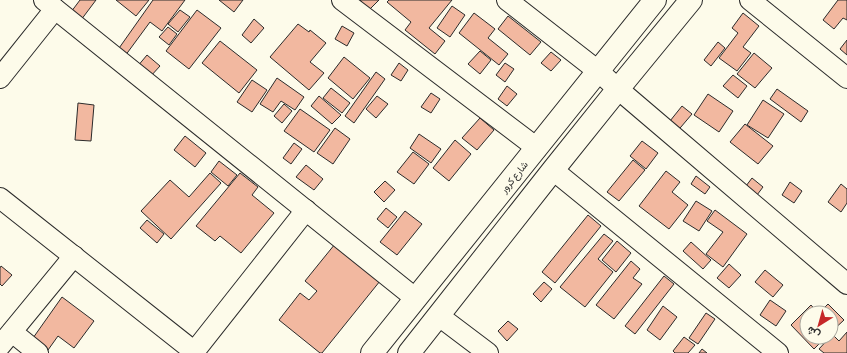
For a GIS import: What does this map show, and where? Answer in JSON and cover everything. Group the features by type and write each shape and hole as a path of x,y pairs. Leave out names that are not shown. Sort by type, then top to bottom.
{"main road":[{"path":"409,353 553,170 691,0"},
{"name":"شارع كرور","path":"372,353 653,1"}],"street":[{"path":"342,0 537,148"},
{"path":"507,0 598,71 847,284"},
{"path":"750,0 847,78"},
{"path":"0,78 50,5 415,298"},
{"path":"553,170 778,353"},
{"path":"0,198 195,352 306,210"},
{"path":"38,353 6,339 74,256"},
{"path":"439,316 488,353"}],"building":[{"path":"80,0 96,0 81,20 71,12"},
{"path":"116,0 149,0 136,16"},
{"path":"153,0 185,0 162,31 150,22 125,56 117,51"},
{"path":"219,0 243,0 234,12"},
{"path":"360,0 379,0 369,10"},
{"path":"389,0 452,0 429,28 445,41 435,54 405,30 411,22 387,2"},
{"path":"838,0 847,0 847,20 843,18 834,29 823,20"},
{"path":"452,6 465,15 450,37 437,28"},
{"path":"180,10 190,17 178,32 168,24"},
{"path":"197,10 221,28 189,69 166,51"},
{"path":"474,13 495,29 488,38 508,54 499,65 459,33"},
{"path":"743,13 759,26 743,47 751,53 737,71 719,58 738,33 732,28"},
{"path":"508,16 541,42 530,55 498,29"},
{"path":"254,19 264,28 251,43 242,35"},
{"path":"298,24 309,32 310,30 326,43 310,62 324,73 309,90 270,57"},
{"path":"342,26 354,33 347,46 335,39"},
{"path":"168,27 177,34 169,45 159,37"},
{"path":"847,40 847,55 840,49"},
{"path":"220,41 257,70 239,93 202,63"},
{"path":"718,42 725,48 711,66 704,60"},
{"path":"480,51 491,60 480,74 468,64"},
{"path":"551,52 561,60 551,71 541,63"},
{"path":"754,53 772,68 755,88 737,74"},
{"path":"147,55 160,66 150,77 137,67"},
{"path":"344,57 370,78 353,99 328,78"},
{"path":"399,63 408,70 401,81 391,75"},
{"path":"505,63 514,69 505,82 496,75"},
{"path":"376,72 385,79 354,123 345,116"},
{"path":"733,75 747,86 738,98 723,86"},
{"path":"277,78 304,97 295,110 281,101 273,112 260,104"},
{"path":"252,80 267,90 252,112 237,102"},
{"path":"507,86 517,94 507,106 498,99"},
{"path":"331,88 350,103 342,113 323,98"},
{"path":"777,89 808,111 801,122 770,99"},
{"path":"431,93 440,99 431,113 421,107"},
{"path":"708,94 733,111 719,132 694,115"},
{"path":"319,96 341,115 332,124 311,106"},
{"path":"377,96 388,104 376,118 366,109"},
{"path":"763,100 784,114 768,138 747,125"},
{"path":"78,103 94,105 91,141 75,140"},
{"path":"284,104 292,111 282,123 274,116"},
{"path":"682,106 692,114 675,134 666,126"},
{"path":"300,109 330,130 314,152 284,131"},
{"path":"480,118 494,130 477,150 462,138"},
{"path":"745,124 773,146 758,164 730,142"},
{"path":"335,128 350,139 333,164 317,153"},
{"path":"419,134 441,149 431,163 410,148"},
{"path":"185,136 206,153 195,167 174,150"},
{"path":"455,140 471,154 449,181 433,168"},
{"path":"642,141 658,153 646,169 630,156"},
{"path":"294,143 302,149 291,164 283,158"},
{"path":"413,152 429,164 414,184 397,172"},
{"path":"633,160 645,170 619,201 607,192"},
{"path":"219,161 237,175 228,186 211,172"},
{"path":"306,165 323,179 314,190 296,177"},
{"path":"666,171 680,182 672,192 688,205 669,229 639,206"},
{"path":"210,173 221,183 171,239 141,211 170,180 189,197"},
{"path":"240,173 258,187 252,195 274,213 241,253 220,236 215,241 196,226"},
{"path":"696,176 710,187 705,194 691,184"},
{"path":"752,178 763,187 754,199 743,190"},
{"path":"385,181 395,190 384,202 374,192"},
{"path":"790,182 802,191 794,203 782,195"},
{"path":"841,184 847,189 847,203 841,212 828,202"},
{"path":"696,201 712,211 699,231 683,221"},
{"path":"386,208 397,217 388,228 377,219"},
{"path":"715,210 747,234 723,267 706,254 723,232 707,221"},
{"path":"405,211 422,224 397,255 380,242"},
{"path":"588,215 601,226 555,283 542,272"},
{"path":"147,220 164,234 157,243 140,228"},
{"path":"604,234 613,241 598,259 613,272 585,307 560,287"},
{"path":"617,241 631,253 616,272 602,260"},
{"path":"691,242 711,260 703,269 683,251"},
{"path":"335,244 380,281 322,353 320,353 279,320 300,293 309,300 317,291 305,281"},
{"path":"631,261 640,269 633,278 642,284 614,319 596,305"},
{"path":"729,264 741,275 729,288 717,278"},
{"path":"1,266 12,275 2,286 0,284"},
{"path":"765,270 783,285 773,297 755,282"},
{"path":"664,276 674,284 635,334 625,326"},
{"path":"544,282 552,289 541,302 533,294"},
{"path":"62,297 94,321 74,348 58,336 48,350 33,338"},
{"path":"770,300 786,311 776,326 760,315"},
{"path":"663,306 677,317 660,340 647,330"},
{"path":"706,313 715,319 698,344 689,338"},
{"path":"839,315 844,320 839,325"},
{"path":"799,317 799,333 791,325"},
{"path":"508,321 518,329 507,341 498,331"},
{"path":"847,332 847,353 824,353 819,349 823,345 839,345 839,341"},
{"path":"684,337 695,345 688,353 675,353 673,351"},
{"path":"810,345 818,345 814,349"},
{"path":"702,349 707,353 699,353"}]}
